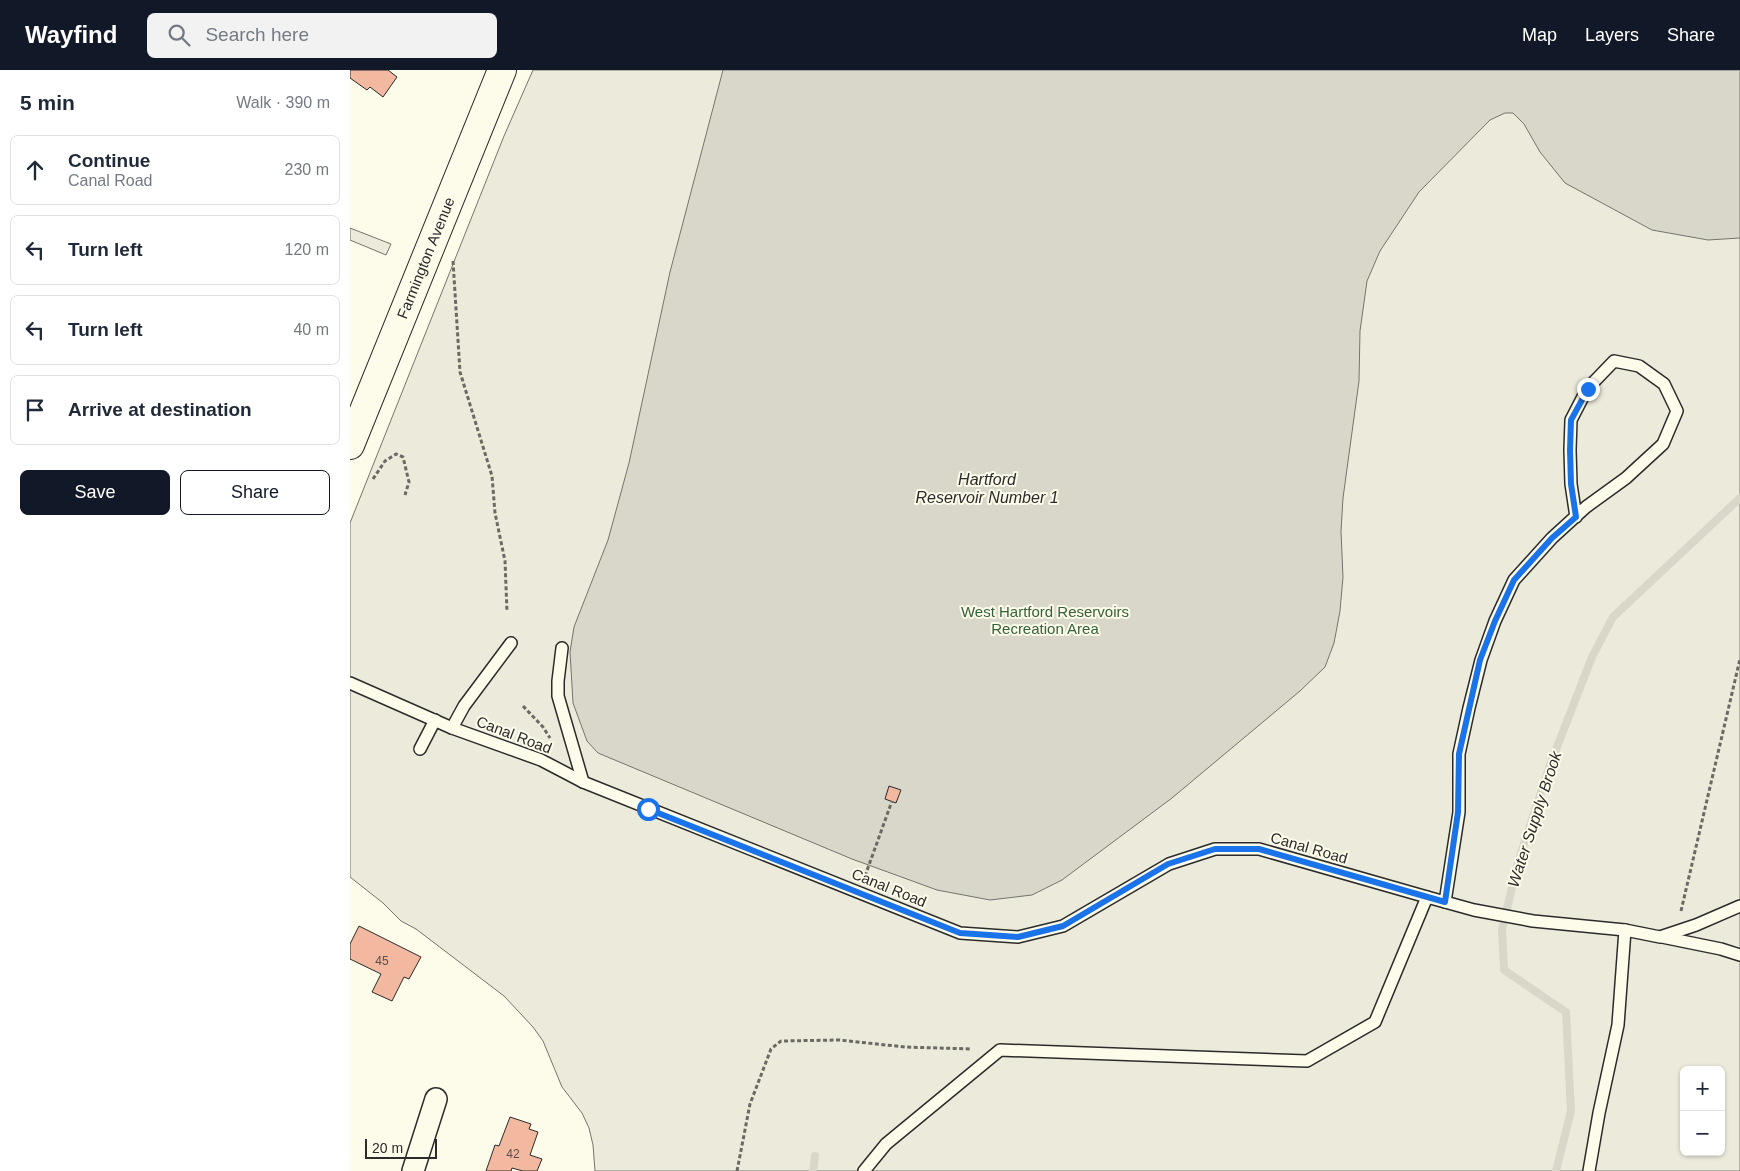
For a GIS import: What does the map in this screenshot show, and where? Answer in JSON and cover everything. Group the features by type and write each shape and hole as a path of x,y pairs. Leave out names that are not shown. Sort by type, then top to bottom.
{"main road":[{"name":"Farmington Avenue","path":"350,445 502,70"}],"street":[{"path":"413,1171 436,1099"}],"lane":[{"path":"1445,902 1458,812 1459,754 1480,660 1514,580 1552,538 1576,517 1586,507 1626,478 1663,444 1677,411 1664,384 1639,366 1614,361 1588,389 1571,420 1571,484 1576,517"},
{"path":"452,728 464,706 511,643"},
{"path":"562,648 558,696 582,782"},
{"name":"Canal Road","path":"350,683 452,728 540,760 582,782 960,933 1018,937 1063,926 1168,864 1215,849 1259,849 1474,910 1533,921 1625,930 1660,936"},
{"path":"420,749 435,720"},
{"path":"864,1171 886,1144 1000,1050 1308,1061 1375,1022 1427,897"},
{"path":"1660,936 1740,906"},
{"path":"1589,1171 1618,1025 1625,930"},
{"path":"1660,936 1740,955"}],"path":[{"path":"453,259 460,372 492,476 495,513 505,561 507,612"},
{"path":"373,479 385,460 396,454 403,457 409,482 405,495"},
{"path":"1676,931 1740,659"},
{"path":"869,864 892,801"},
{"path":"738,1171 750,1104 771,1049 781,1041 840,1040 905,1047 1000,1050"}],"green space":[{"name":"West Hartford Reservoirs Recreation Area","path":"533,70 1740,70 1740,1171 595,1171 593,1145 589,1128 582,1113 562,1087 543,1041 533,1027 504,996 416,929 401,921 383,903 350,877 350,523 504,136"},
{"path":"350,228 391,244 386,255 350,240"}],"water":[{"name":"Hartford Reservoir Number 1","path":"723,70 1740,70 1740,238 1708,240 1652,230 1565,183 1540,152 1524,124 1513,113 1505,113 1490,120 1419,192 1380,251 1367,281 1360,331 1359,381 1343,498 1341,531 1343,577 1340,611 1334,643 1325,667 1300,691 1172,798 1062,880 1032,895 990,900 937,890 852,859 598,753 587,741 573,703 570,652 574,627 608,540 629,463 670,272"}],"building":[{"path":"350,70 388,70 397,77 383,97 370,87 367,90 350,78"},
{"path":"889,786 901,790 896,803 885,799"},
{"path":"359,926 421,957 409,979 404,977 392,1001 372,992 381,974 350,959 350,944"},
{"path":"510,1117 531,1124 529,1129 538,1132 530,1155 542,1159 537,1171 523,1171 512,1168 511,1171 486,1171 495,1145 499,1146"}],"waterway":[{"name":"Water Supply Brook","path":"1556,1171 1571,1111 1566,1012 1504,970 1502,929 1519,859 1550,765 1592,657 1613,617 1740,498"},
{"path":"813,1171 815,1156"}],"route":[{"path":"648,809 960,933 1018,937 1063,926 1168,864 1215,849 1259,849 1445,902 1458,812 1459,754 1480,660 1514,580 1552,538 1576,517 1571,484 1571,420 1588,389"}]}
